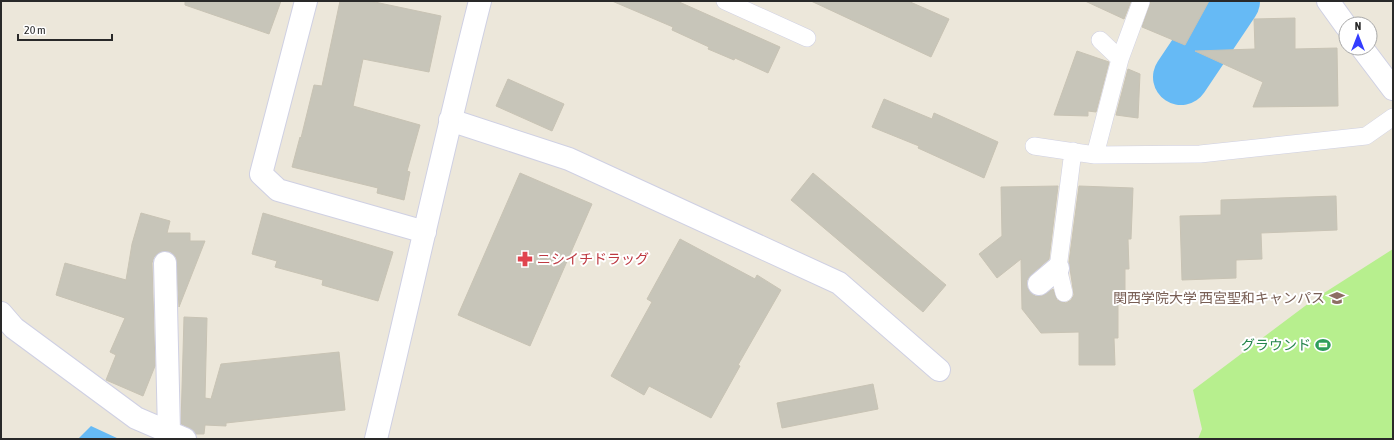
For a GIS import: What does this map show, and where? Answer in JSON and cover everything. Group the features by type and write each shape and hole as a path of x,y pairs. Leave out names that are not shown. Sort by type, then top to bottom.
{"street":[{"path":"306,1 261,174 278,190 426,232"},
{"path":"376,439 426,232 450,120 480,1"},
{"path":"1328,1 1339,16"},
{"path":"1368,56 1393,89"},
{"path":"450,120 569,159 839,284 939,370"},
{"path":"1,314 14,328 136,418 177,436 165,263"},
{"path":"1039,284 1058,268"}],"lane":[{"path":"725,1 807,38"},
{"path":"1095,154 1120,59 1141,2"},
{"path":"1100,40 1120,59"},
{"path":"1034,146 1095,154 1200,154 1366,136 1393,117"},
{"path":"1064,293 1058,268 1073,151"}],"green space":[{"name":"グラウンド","path":"1393,249 1393,439 1198,439 1202,429 1193,390 1313,300"}],"water":[{"path":"91,426 119,439 78,439"}],"building":[{"path":"185,1 281,1 269,34 185,5"},
{"path":"340,1 370,1 441,16 429,72 363,59 353,106 420,125 407,171 410,172 404,200 377,193 378,188 292,167 314,85 322,86"},
{"path":"612,1 677,1 780,47 768,73 735,58 734,60 708,49 709,47 672,30 673,27"},
{"path":"811,1 908,1 949,19 931,57"},
{"path":"1085,1 1131,1 1124,19"},
{"path":"1151,1 1209,1 1185,45 1142,27"},
{"path":"1295,18 1295,49 1337,48 1338,106 1253,107 1263,82 1195,51 1255,49 1254,19"},
{"path":"1077,51 1109,62 1096,112 1088,111 1088,116 1054,115"},
{"path":"1128,69 1140,74 1138,118 1116,115"},
{"path":"508,79 564,104 552,131 496,106"},
{"path":"884,99 932,119 934,113 998,142 984,178 918,148 919,146 872,127"},
{"name":"ニシイチドラッグ","path":"520,173 592,204 530,346 458,315"},
{"path":"813,173 946,285 923,312 791,200"},
{"path":"1058,186 1049,259 1031,275 1027,280 1027,286 1030,292 1035,296 1042,296 1053,289 1057,300 1066,303 1071,300 1074,295 1069,262 1079,186 1133,188 1131,239 1128,239 1129,269 1125,269 1125,304 1118,304 1118,338 1114,338 1115,365 1079,365 1079,332 1041,333 1022,309 1021,259 997,278 979,254 1002,236 1001,187"},
{"path":"1336,196 1337,230 1261,233 1262,259 1236,260 1236,278 1182,280 1180,216 1221,215 1221,200"},
{"path":"141,213 170,221 167,233 190,233 190,241 205,241 179,307 176,257 171,252 164,251 158,253 154,257 152,263 155,366 143,396 106,380 116,355 110,352 125,318 56,295 65,263 126,280 132,244"},
{"path":"263,213 393,252 378,301 322,285 323,280 275,267 277,261 252,254"},
{"path":"680,239 755,279 757,275 781,290 738,365 740,366 711,418 649,386 644,395 611,376 652,302 647,299"},
{"path":"184,317 207,318 205,398 211,399 221,364 339,352 345,410 226,423 226,426 205,425 204,434 196,434 190,428 181,424"},
{"path":"873,384 878,409 782,428 777,403"}],"waterway":[{"path":"1181,77 1232,1"}],"place":[{"name":"ニシイチドラッグ","path":"525,259"},
{"name":"関西学院大学 西宮聖和キャンパス","path":"1337,298"},
{"name":"グラウンド","path":"1323,345"}]}
